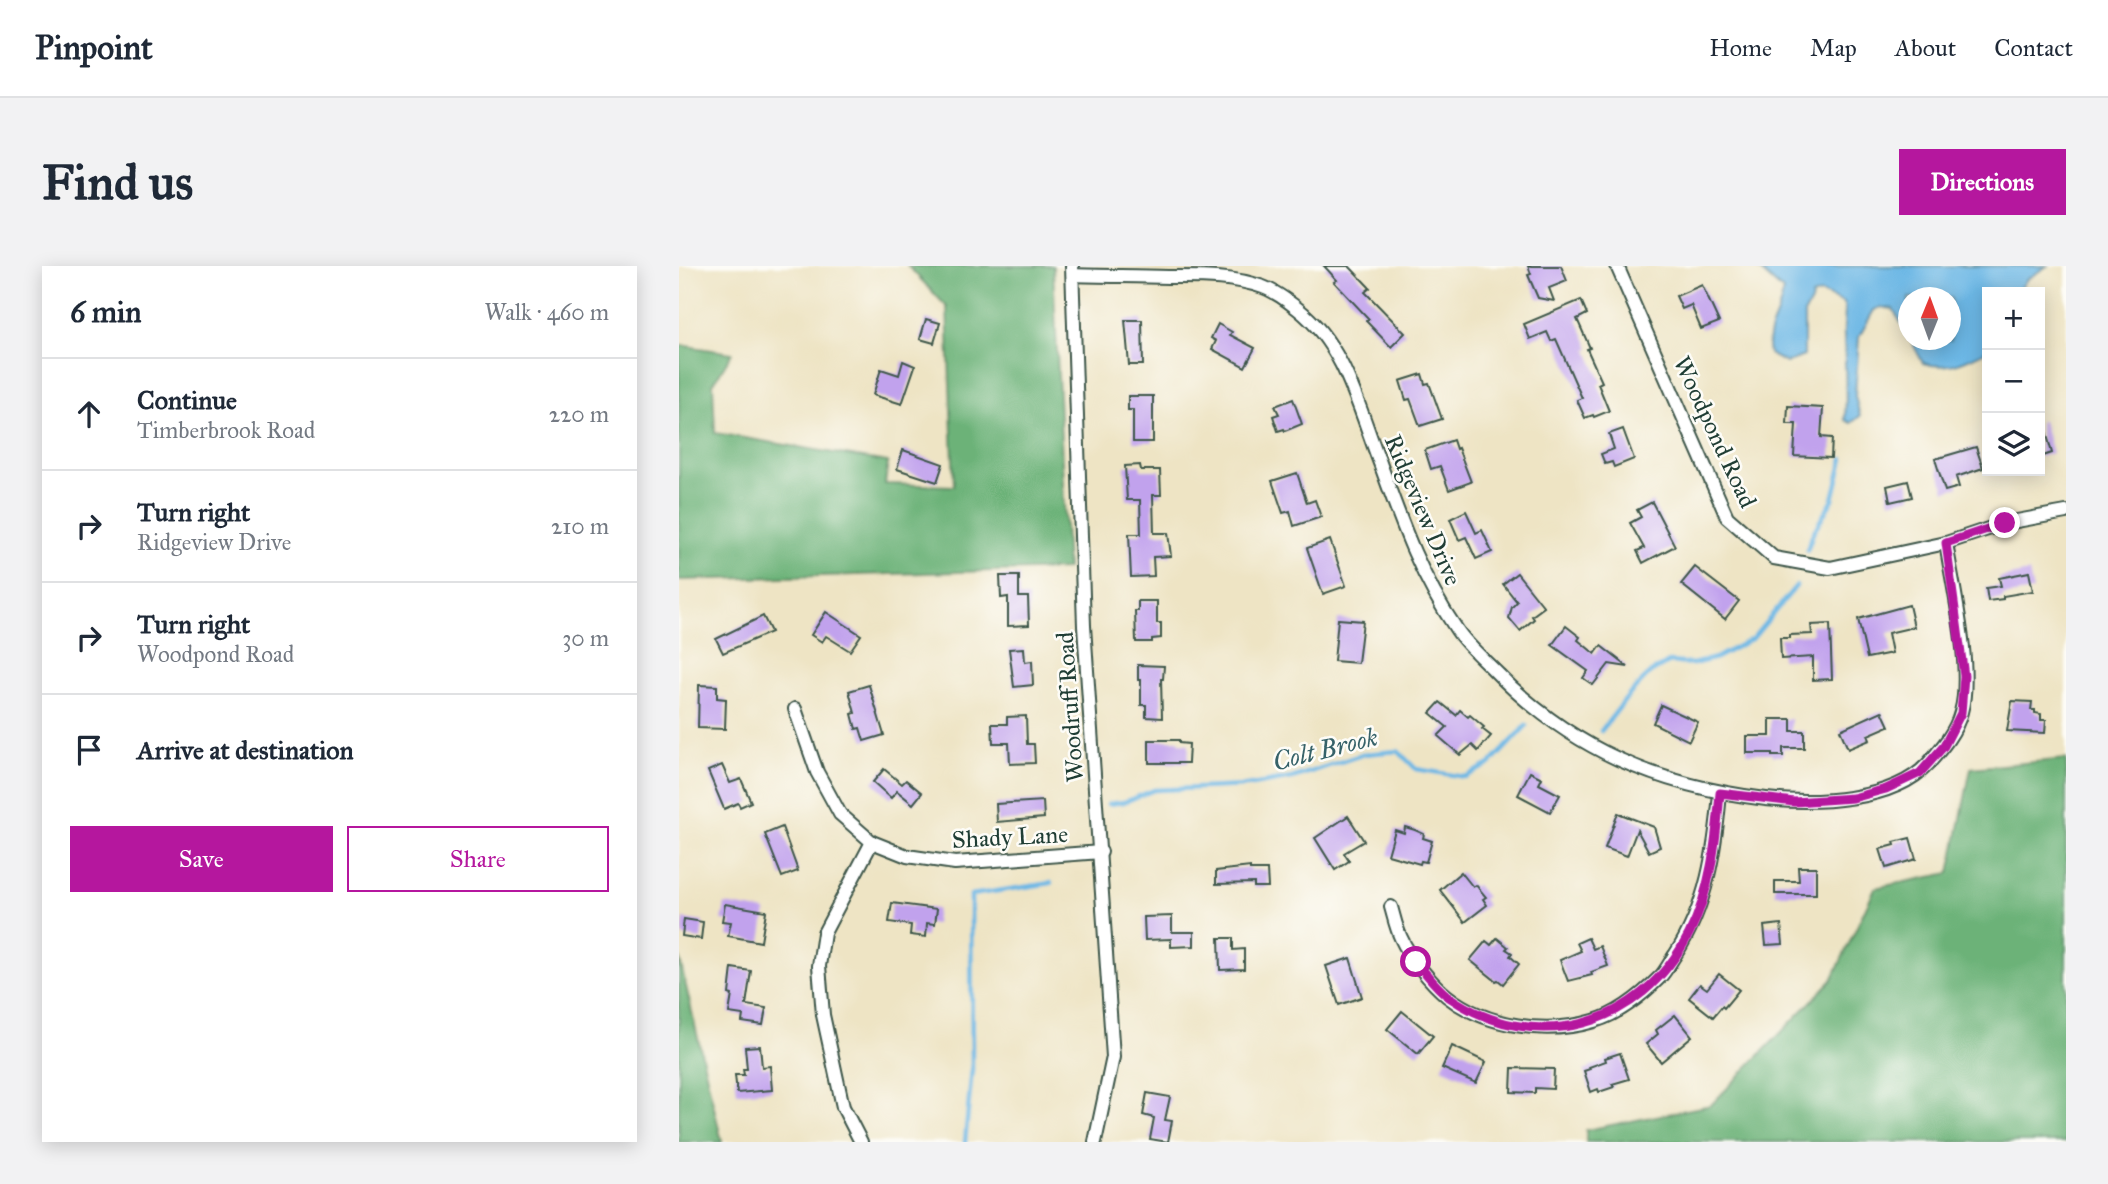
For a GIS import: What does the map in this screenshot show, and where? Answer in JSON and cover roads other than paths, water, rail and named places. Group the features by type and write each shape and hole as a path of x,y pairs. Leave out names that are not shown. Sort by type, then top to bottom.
{"street":[{"name":"Woodpond Road","path":"1617,266 1727,517 1774,558 1830,568 1946,543 2005,523 2066,512"},
{"name":"Ridgeview Drive","path":"1072,271 1225,277 1266,288 1298,309 1325,335 1343,366 1415,558 1459,635 1506,683 1556,726 1614,758 1673,781 1720,793 1794,802 1853,798 1886,789 1920,773 1944,746 1961,713 1964,676 1946,543"},
{"name":"Woodruff Road","path":"1072,271 1084,626 1113,1057 1095,1142"},
{"name":"Shady Lane","path":"796,709 817,772 840,814 872,842 907,856 955,863 1101,852"},
{"path":"1391,907 1401,938 1416,962 1447,996 1481,1015 1518,1026 1558,1028 1596,1021 1627,1006 1661,976 1689,934 1707,886 1720,793"},
{"path":"861,1142 843,1107 823,1015 820,967 824,933 872,842"}],"water":[{"path":"1755,266 2047,266 2027,279 2021,287 1982,287 1982,352 1956,364 1940,366 1923,363 1916,350 1961,350 1961,287 1898,287 1898,318 1893,309 1881,307 1874,310 1859,337 1855,396 1860,416 1851,423 1845,420 1844,303 1821,293 1812,296 1804,314 1804,356 1786,363 1769,354 1768,345 1783,291"}],"waterway":[{"name":"Colt Brook","path":"1807,550 1813,533 1833,499 1843,459"},
{"name":"Colt Brook","path":"1601,731 1650,673 1669,662 1693,664 1716,658 1753,638 1796,586"},
{"name":"Colt Brook","path":"1108,804 1124,802 1154,790 1246,786 1292,778 1364,754 1398,751 1416,769 1465,777 1490,764 1526,726"},
{"name":"Colt Brook","path":"965,1142 972,1069 971,895 1051,883"}]}
